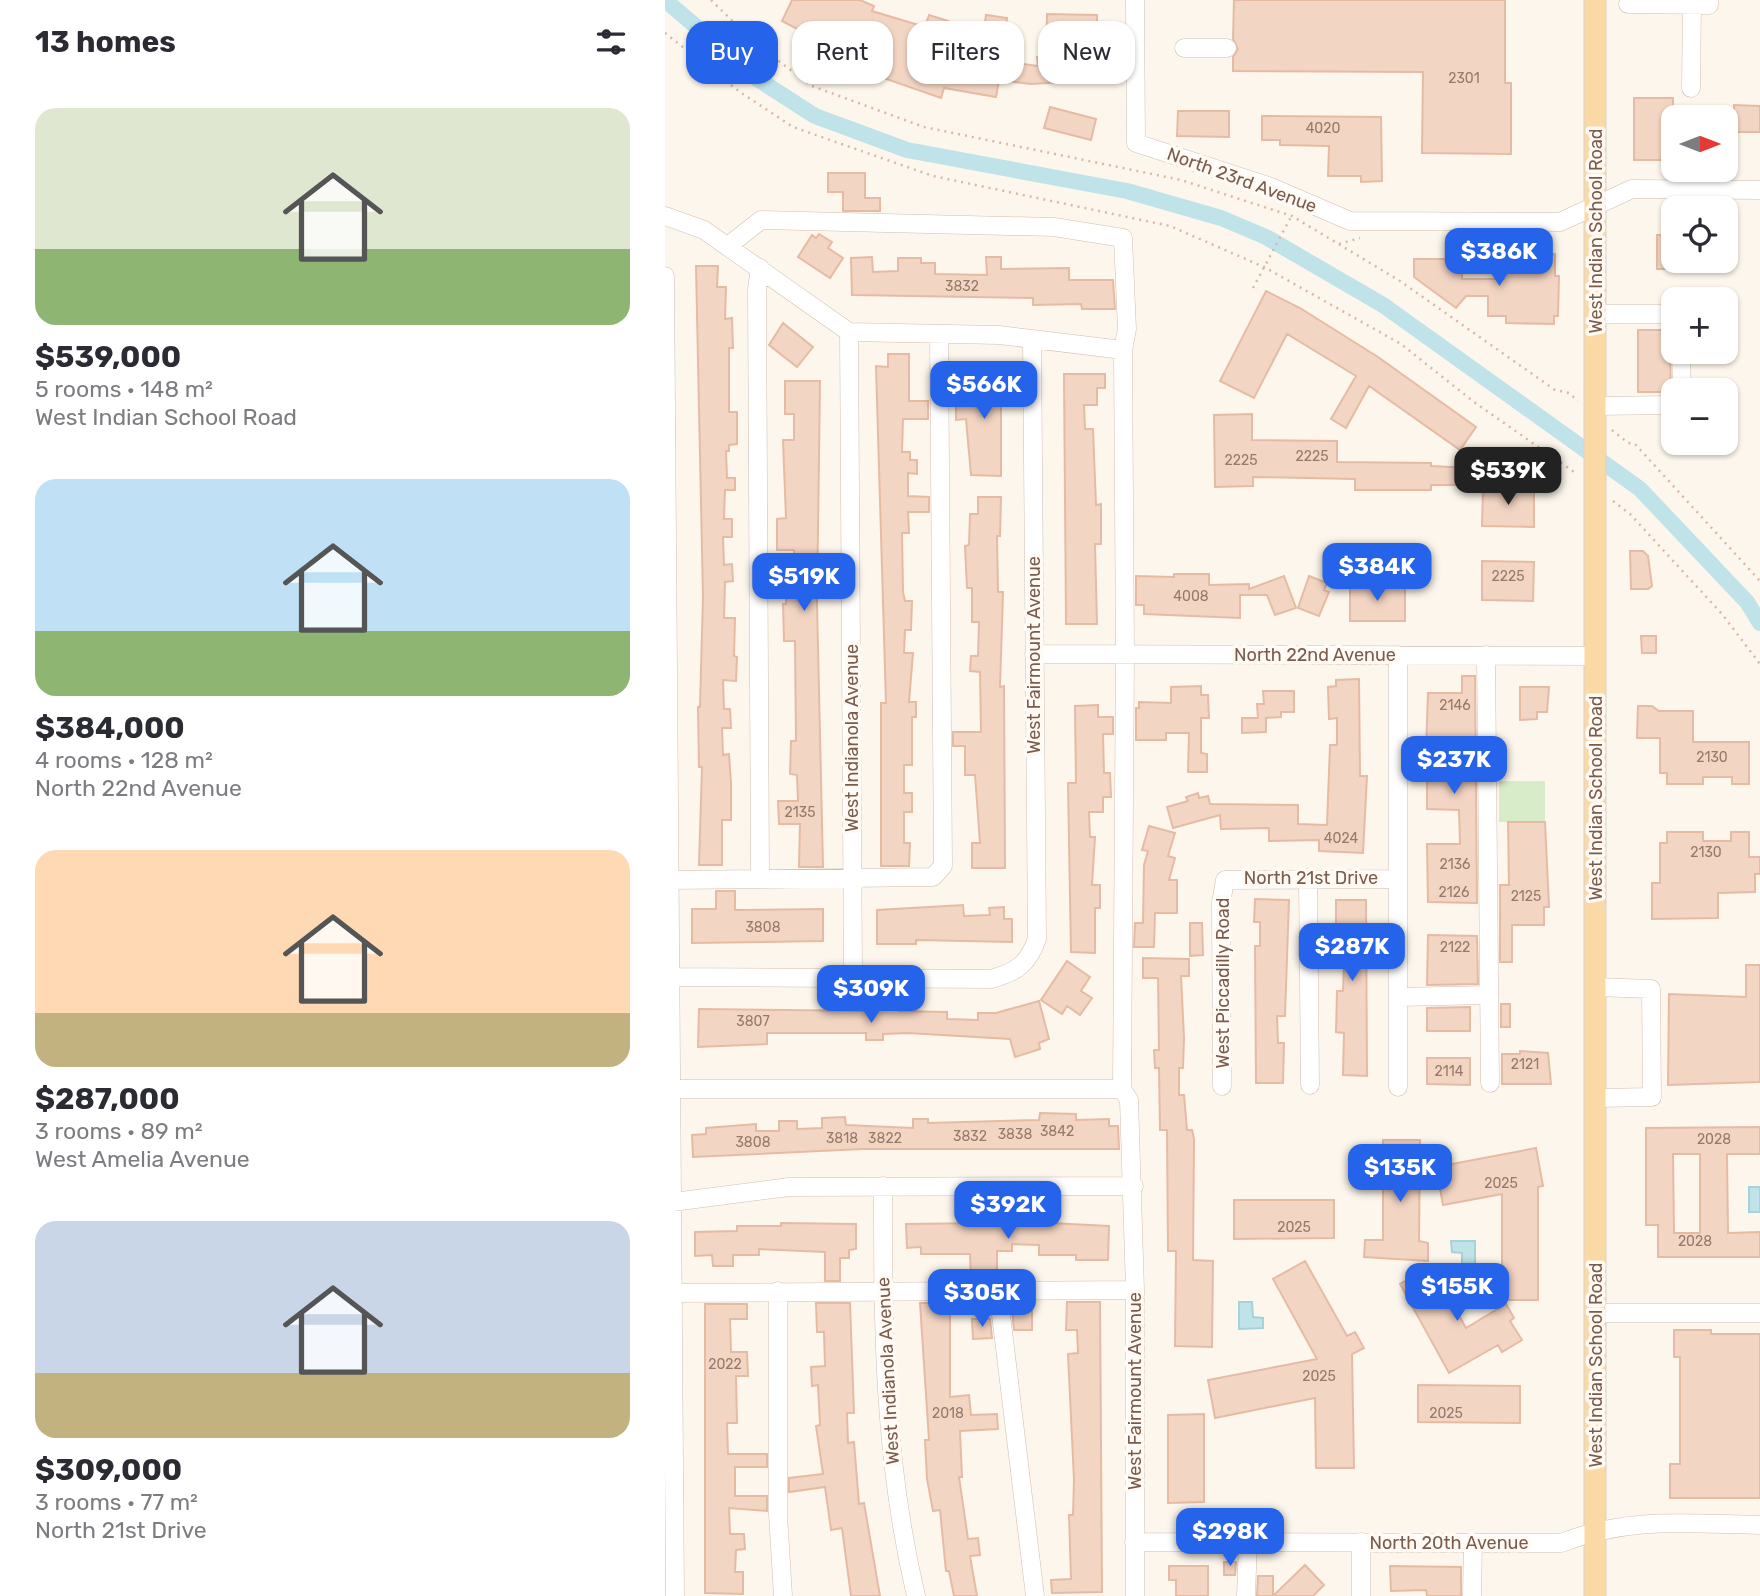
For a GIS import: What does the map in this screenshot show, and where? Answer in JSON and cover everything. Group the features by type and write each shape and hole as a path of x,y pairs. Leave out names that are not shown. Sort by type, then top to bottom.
{"main road":[{"name":"West Indian School Road","path":"1595,0 1595,1596"}],"street":[{"name":"North 23rd Avenue","path":"1135,0 1136,143 1271,187 1350,221 1560,222 1632,189 1760,190"},
{"path":"1628,4 1700,2 1691,89"},
{"path":"1184,48 1227,48"},
{"path":"665,216 704,230 849,332 1032,339 1123,350"},
{"name":"West Fairmount Avenue","path":"728,246 761,220 1054,227 1123,238 1127,328 1123,350 1125,655 1122,1088 1129,1100 1134,1186 1135,1596"},
{"path":"759,877 757,289 760,268"},
{"path":"665,276 669,1203 674,1293 669,1317 675,1596"},
{"path":"1597,314 1661,314"},
{"name":"West Indianola Avenue","path":"849,332 853,976"},
{"path":"669,868 759,877 853,878 933,877 943,866 939,334"},
{"name":"West Fairmount Avenue","path":"853,976 991,979 1022,967 1037,939 1032,339"},
{"path":"1597,406 1661,405"},
{"name":"North 22nd Avenue","path":"1034,654 1596,656"},
{"path":"1398,655 1398,1087"},
{"path":"1486,656 1490,1083"},
{"path":"1308,878 1310,1085"},
{"name":"North 21st Drive","path":"1224,880 1398,879"},
{"name":"West Piccadilly Road","path":"1222,1086 1221,903 1224,880"},
{"path":"668,977 853,976"},
{"path":"1596,987 1651,989 1652,1097 1596,1098"},
{"path":"1398,997 1489,995"},
{"path":"669,1089 1122,1088"},
{"name":"West Indianola Avenue","path":"883,1186 884,1358 891,1457 916,1596"},
{"path":"669,1203 789,1187 1134,1186"},
{"path":"998,1290 1035,1596"},
{"path":"674,1293 1135,1290"},
{"path":"778,1291 778,1514 783,1596"},
{"path":"1595,1313 1760,1313"},
{"name":"North 20th Avenue","path":"1134,1542 1561,1543 1595,1530 1627,1524 1760,1525"},
{"path":"1361,1542 1361,1596"},
{"path":"1246,1596 1248,1543"},
{"path":"1472,1543 1472,1596"}],"path":[{"path":"711,0 756,44 812,86 924,127 1181,180 1291,216 1400,281 1555,390 1569,393"},
{"path":"1253,288 1288,222"},
{"path":"1628,443 1635,444 1670,480 1760,581"},
{"path":"1627,512 1722,614 1760,664"}],"green space":[{"path":"1499,781 1545,781 1545,822 1499,822"}],"water":[{"path":"1749,1187 1760,1187 1760,1212 1749,1212"},
{"path":"1451,1241 1475,1241 1475,1267 1462,1267 1462,1253 1452,1252"},
{"path":"1239,1302 1252,1302 1253,1317 1263,1318 1263,1328 1239,1329"}],"building":[{"path":"792,0 860,0 874,6 872,11 907,22 907,84 998,84 996,97 944,88 941,98 893,81 893,21 792,21 792,26 782,21"},
{"path":"1234,0 1505,0 1505,83 1511,83 1511,154 1422,153 1423,72 1233,71 1233,57 1238,49 1233,39"},
{"path":"1047,14 1097,15 1097,21 1047,21"},
{"path":"929,15 948,21 927,21"},
{"path":"986,15 1007,18 1007,21 985,21"},
{"path":"1024,64 1038,66 1038,84 1024,83"},
{"path":"1634,98 1673,98 1673,105 1661,105 1661,160 1634,160"},
{"path":"1738,105 1760,106 1760,132 1738,132"},
{"path":"1050,107 1096,119 1091,140 1044,128"},
{"path":"1178,111 1229,111 1229,137 1177,136"},
{"path":"1262,116 1381,117 1382,181 1361,182 1361,176 1328,176 1329,146 1280,145 1280,140 1262,140"},
{"path":"828,173 865,173 865,198 880,198 880,211 843,211 843,192 828,192"},
{"path":"819,234 832,242 828,248 843,258 830,278 798,257 812,235 816,238"},
{"path":"1657,235 1661,235 1661,269 1657,269"},
{"path":"1555,254 1555,276 1559,276 1558,316 1554,316 1554,324 1506,323 1506,316 1488,316 1488,296 1466,296 1456,308 1414,277 1414,259 1462,259 1462,279 1504,279 1504,258 1520,258 1520,261"},
{"path":"872,257 873,272 898,271 898,258 921,258 921,263 935,263 935,274 987,275 986,257 1001,257 1001,269 1069,268 1069,280 1113,280 1115,309 1082,309 1081,304 1033,305 1033,298 852,295 851,258"},
{"path":"696,266 718,266 717,287 726,287 725,319 732,318 733,348 729,348 729,412 737,412 737,444 729,445 729,451 726,451 727,478 735,478 735,490 725,490 724,519 732,519 732,537 723,537 724,565 732,564 733,581 725,582 724,618 735,618 734,656 737,657 736,681 723,680 724,709 730,709 731,728 722,728 723,755 729,754 731,820 722,820 722,865 699,865 702,767 699,767 698,707 703,597"},
{"path":"1266,291 1300,308 1378,357 1476,427 1460,450 1369,386 1346,428 1331,419 1356,376 1287,334 1254,398 1220,381"},
{"path":"783,323 813,347 797,367 769,345"},
{"path":"1638,330 1661,330 1661,364 1670,364 1671,378 1661,378 1661,392 1638,392"},
{"path":"888,354 909,354 909,401 928,401 928,419 903,419 902,452 910,452 910,460 917,460 917,474 908,473 908,496 929,497 929,512 908,512 909,533 902,533 903,592 905,601 912,601 911,630 905,630 904,653 913,653 909,702 916,702 916,717 912,717 912,765 904,765 904,793 912,793 912,812 904,812 904,843 910,843 909,866 881,866 881,703 886,703 876,366 888,367"},
{"path":"1001,365 1001,476 971,475 966,419 956,420 956,404 972,404 972,366"},
{"path":"1064,374 1105,374 1105,388 1097,388 1097,405 1084,405 1085,429 1093,429 1096,505 1101,504 1101,544 1095,544 1097,624 1066,624"},
{"path":"785,381 820,381 817,603 823,867 799,867 800,824 779,824 778,801 798,801 797,775 790,774 791,741 796,741 795,641 784,641 783,604 786,604 787,574 794,574 794,550 777,550 777,519 786,518 783,440 794,440 794,414 785,414"},
{"path":"1252,414 1252,440 1337,441 1337,462 1431,463 1431,466 1471,468 1471,485 1431,485 1431,490 1355,490 1355,479 1253,477 1253,486 1215,487 1214,415"},
{"path":"1483,488 1534,488 1534,527 1482,526"},
{"path":"978,497 1001,497 1000,536 997,536 998,592 1003,592 1000,687 1004,686 1005,868 972,868 972,843 980,843 975,775 965,775 965,746 953,746 953,732 981,732 980,672 970,671 971,656 978,656 979,622 972,622 972,588 967,588 965,546 969,545 970,514 978,514"},
{"path":"1630,551 1643,551 1648,556 1652,586 1648,589 1631,589"},
{"path":"1482,561 1534,562 1533,601 1482,600"},
{"path":"1174,574 1209,574 1209,585 1249,584 1249,589 1284,576 1296,608 1275,615 1267,595 1240,595 1240,618 1144,614 1144,605 1136,605 1136,576 1174,577"},
{"path":"1309,576 1327,583 1324,590 1329,592 1319,616 1298,608"},
{"path":"1350,585 1405,585 1405,621 1350,621"},
{"path":"1641,636 1656,636 1656,653 1642,653"},
{"path":"1462,676 1475,676 1477,903 1428,902 1427,844 1460,844 1459,810 1427,809 1427,778 1462,778 1462,749 1426,749 1428,693 1462,693"},
{"path":"1359,679 1360,776 1367,776 1363,853 1319,851 1319,840 1269,841 1269,828 1221,829 1220,815 1173,828 1167,807 1188,801 1186,797 1198,793 1199,798 1208,796 1210,804 1298,805 1298,824 1327,825 1330,745 1337,745 1337,718 1329,719 1328,687 1336,686 1336,680"},
{"path":"1201,686 1201,695 1208,695 1209,718 1201,718 1201,753 1207,754 1207,772 1188,772 1189,733 1166,733 1166,740 1136,740 1136,708 1139,708 1139,702 1171,703 1171,687"},
{"path":"1520,687 1549,687 1547,712 1537,712 1537,719 1520,720"},
{"path":"1263,691 1294,691 1294,712 1281,712 1281,717 1266,718 1266,732 1242,733 1242,718 1258,718 1257,704 1264,704"},
{"path":"1098,705 1098,717 1113,717 1113,734 1103,734 1104,773 1110,773 1111,797 1103,797 1103,812 1089,812 1090,837 1095,837 1092,885 1100,885 1100,908 1095,908 1095,953 1071,952 1068,783 1076,783 1075,706"},
{"path":"1638,706 1652,706 1659,711 1693,711 1693,742 1749,742 1749,784 1732,784 1732,777 1703,777 1703,784 1667,784 1667,773 1660,773 1660,738 1637,738"},
{"path":"1508,822 1545,822 1549,907 1544,907 1544,925 1512,925 1512,962 1500,962 1500,885 1509,885"},
{"path":"1149,826 1175,833 1168,856 1175,858 1169,880 1177,880 1177,913 1155,913 1154,947 1134,947 1135,923 1143,923 1144,865 1148,851 1142,850"},
{"path":"1667,832 1703,832 1703,841 1731,841 1731,832 1749,832 1749,857 1760,857 1760,874 1755,874 1755,892 1718,893 1718,918 1652,919 1652,883 1660,883 1660,843 1667,843"},
{"path":"716,891 735,891 735,910 823,909 823,941 692,943 692,909 716,909"},
{"path":"1255,899 1289,900 1285,1016 1277,1016 1278,1043 1284,1043 1283,1083 1256,1083 1255,946 1260,946 1260,922 1254,922"},
{"path":"1336,900 1366,900 1367,1076 1343,1075 1344,1033 1336,1032 1337,991 1343,991 1344,965 1334,965 1334,957 1320,957 1320,945 1336,945"},
{"path":"963,905 964,916 990,915 989,908 1004,907 1004,919 1012,919 1012,942 916,940 916,944 877,944 877,910"},
{"path":"1190,923 1202,923 1203,955 1190,956"},
{"path":"1428,935 1477,936 1478,984 1427,985"},
{"path":"1143,958 1189,959 1189,976 1181,976 1184,1038 1183,1068 1179,1068 1179,1095 1184,1095 1187,1130 1192,1130 1194,1139 1193,1260 1213,1261 1212,1347 1175,1346 1176,1251 1168,1251 1167,1130 1160,1130 1159,1068 1155,1068 1154,1050 1159,1050 1158,978 1143,978"},
{"path":"1067,961 1090,977 1081,991 1092,998 1080,1015 1067,1006 1062,1014 1041,1000"},
{"path":"1746,965 1760,965 1760,1082 1668,1085 1669,994 1746,997"},
{"path":"1039,1001 1049,1039 1039,1043 1040,1049 1015,1057 1010,1039 908,1033 883,1034 883,1040 866,1040 866,1033 767,1033 767,1044 698,1047 699,1009 876,1011 876,1005 899,1005 899,1011 947,1012 947,1019 978,1020 978,1013 996,1013"},
{"path":"1501,1004 1510,1004 1510,1027 1501,1027"},
{"path":"1470,1007 1470,1031 1427,1031 1427,1008"},
{"path":"1520,1051 1548,1053 1551,1084 1502,1084 1502,1054 1520,1054"},
{"path":"1427,1058 1470,1058 1470,1085 1427,1084"},
{"path":"1040,1113 1076,1114 1076,1120 1109,1119 1109,1126 1118,1126 1119,1149 862,1149 693,1157 692,1135 706,1134 706,1128 756,1124 756,1131 779,1131 779,1121 797,1121 797,1129 822,1128 822,1118 845,1117 846,1125 913,1128 913,1119 928,1119 928,1123 1039,1120"},
{"path":"1760,1127 1760,1154 1727,1154 1728,1233 1760,1232 1760,1257 1658,1257 1658,1225 1646,1225 1646,1128","holes":["1673,1154 1700,1154 1700,1233 1674,1233"]},
{"path":"1383,1140 1420,1140 1419,1241 1428,1243 1428,1261 1364,1257 1365,1240 1383,1240"},
{"path":"1536,1148 1543,1186 1538,1187 1538,1300 1502,1300 1502,1194 1443,1205 1436,1167"},
{"path":"1234,1200 1334,1200 1334,1238 1234,1239"},
{"path":"989,1220 1109,1226 1108,1260 1076,1260 1076,1255 1039,1255 1039,1245 1012,1244 1012,1251 997,1251 997,1276 971,1280 970,1254 921,1254 921,1247 907,1248 906,1224 989,1223"},
{"path":"781,1223 856,1224 856,1249 849,1250 849,1258 840,1258 840,1281 825,1281 825,1252 759,1249 759,1255 733,1255 733,1266 713,1266 712,1255 695,1256 695,1232 737,1231 737,1226 781,1226"},
{"path":"1305,1261 1347,1336 1355,1332 1364,1348 1352,1354 1354,1468 1316,1468 1315,1398 1215,1418 1208,1380 1317,1359 1273,1279"},
{"path":"1432,1266 1466,1328 1506,1304 1514,1318 1510,1321 1522,1340 1502,1352 1498,1345 1449,1373 1400,1284"},
{"path":"1067,1302 1100,1302 1102,1592 1052,1593 1051,1580 1071,1579 1069,1515 1073,1515 1074,1480 1068,1354 1078,1353 1077,1330 1066,1330"},
{"path":"816,1303 850,1303 854,1413 847,1413 848,1443 854,1442 859,1504 864,1503 880,1596 851,1596 842,1528 831,1530 825,1487 789,1492 789,1478 823,1474 816,1426 820,1425 818,1385 812,1386 811,1367 825,1366 824,1332 817,1332"},
{"path":"920,1303 950,1303 950,1397 969,1395 971,1415 997,1414 998,1429 960,1431 962,1477 959,1477 968,1539 978,1538 980,1555 970,1556 977,1596 954,1596 949,1571 946,1571 940,1510 933,1511 927,1479 925,1440 929,1440"},
{"path":"705,1304 747,1304 747,1319 730,1319 731,1352 747,1352 748,1376 736,1376 737,1423 727,1423 728,1454 767,1454 767,1467 735,1467 735,1496 767,1496 767,1511 729,1508 730,1534 744,1534 745,1549 736,1550 735,1572 743,1572 743,1594 705,1593"},
{"path":"1012,1307 1032,1307 1032,1330 1014,1330"},
{"path":"972,1319 990,1319 992,1338 973,1339"},
{"path":"1674,1330 1711,1330 1711,1334 1760,1334 1760,1498 1670,1498 1670,1464 1680,1464 1680,1357 1674,1357"},
{"path":"1418,1385 1520,1386 1520,1423 1418,1422"},
{"path":"1204,1414 1204,1502 1168,1503 1168,1415"},
{"path":"1224,1562 1236,1562 1235,1575 1224,1575"},
{"path":"1305,1565 1324,1585 1313,1596 1273,1596"},
{"path":"1169,1566 1208,1566 1208,1596 1176,1596 1176,1580 1169,1580"},
{"path":"1390,1566 1461,1567 1461,1596 1427,1596 1426,1590 1391,1591"},
{"path":"1258,1576 1273,1576 1273,1596 1257,1596"}],"waterway":[{"path":"665,0 756,78 815,116 907,150 1127,191 1221,218 1266,237 1383,305 1640,489 1747,602 1760,623"}]}
